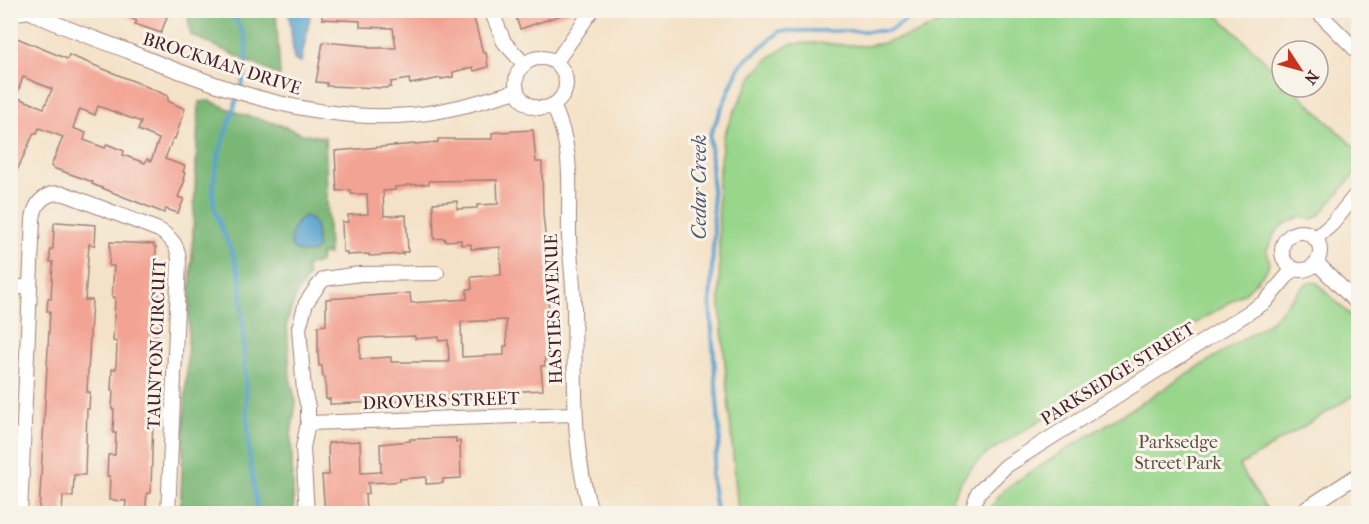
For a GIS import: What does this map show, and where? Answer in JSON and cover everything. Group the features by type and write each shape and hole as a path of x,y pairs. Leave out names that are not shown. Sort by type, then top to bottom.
{"street":[{"path":"491,10 504,42 524,64"},
{"path":"556,62 592,10"},
{"path":"1316,10 1359,52"},
{"name":"BROCKMAN DRIVE","path":"10,14 28,11 157,63 267,101 306,110 335,114 410,115 438,111 517,91"},
{"path":"540,57 556,62 566,76 567,85 560,100 552,105 536,107 528,104 517,91 517,76 524,64 540,57"},
{"name":"HASTIES AVENUE","path":"552,105 564,130 569,157 569,237 574,307 574,414 585,492 592,513"},
{"path":"1315,239 1332,224 1359,192"},
{"name":"TAUNTON CIRCUIT","path":"20,513 34,212 43,198 53,194 64,194 159,230 176,246 179,262 168,513"},
{"path":"1299,232 1305,232 1315,239 1320,246 1317,263 1308,270 1293,269 1287,266 1282,258 1282,245 1286,239 1299,232"},
{"path":"1317,263 1359,304"},
{"name":"PARKSEDGE STREET","path":"971,513 978,493 1006,466 1265,302 1293,269"},
{"path":"307,513 303,448 308,423 299,328 306,303 324,279 360,273 437,273"},
{"path":"10,287 30,287"},
{"name":"DROVERS STREET","path":"308,423 574,414"},
{"path":"1304,512 1359,474"}],"green space":[{"path":"187,11 276,11 280,76 191,35"},
{"path":"952,11 1213,11 1270,66 1270,99 1304,99 1358,151 1358,156 1354,160 1358,164 1358,170 1320,215 1312,219 1300,217 1283,225 1275,233 1267,250 1269,262 1267,270 1246,292 986,454 962,481 947,513 738,513 720,305 718,184 723,138 753,75 770,57 790,44 865,46 918,33 935,25"},
{"path":"210,101 302,134 325,137 329,254 321,254 320,263 306,266 308,276 296,295 287,322 290,378 296,402 291,435 294,513 180,514 199,102"},
{"name":"Parksedge Street Park","path":"1312,282 1317,283 1352,317 1358,328 1358,393 1239,466 1269,513 987,513 1002,492 1013,483 1266,325 1302,288"}],"water":[{"path":"289,11 311,11 301,62 294,60"},
{"path":"305,216 315,225 317,248 314,252 300,253 291,245 291,239 297,223"}],"building":[{"path":"113,10 158,10 157,13 167,17 161,33 135,24 137,21"},
{"path":"322,10 472,10 483,53 486,52 488,67 474,71 473,67 453,72 453,77 410,84 409,79 391,82 391,87 385,88 327,86 327,83 316,82 323,42 368,46 368,48 396,48 393,28 360,27 360,21 322,19"},
{"path":"517,10 570,10 570,12 520,29 516,17 519,16"},
{"path":"17,38 67,59 69,55 143,85 168,96 168,101 185,109 175,139 173,138 165,159 185,166 183,179 185,180 178,197 184,199 178,213 166,209 164,213 92,184 93,182 53,168 51,166 63,137 39,128 37,134 34,133 10,186 10,55","holes":["23,77 52,89 44,108 16,97","98,106 141,122 138,130 159,139 151,161 147,159 145,163 123,155 124,151 107,144 105,148 84,140 86,133 73,128 80,109 95,115"]},
{"path":"533,130 536,162 542,162 543,214 548,262 549,356 545,357 545,366 541,366 543,390 486,393 486,396 464,399 330,404 330,399 326,399 325,377 323,377 322,366 319,366 318,353 318,326 326,325 326,299 410,293 411,303 467,299 467,289 472,289 471,277 501,275 500,247 471,249 471,244 461,245 461,240 434,239 433,203 457,201 457,209 498,204 497,180 429,181 429,184 406,185 395,187 395,190 383,191 384,216 406,215 408,252 369,256 369,254 347,255 347,252 343,252 342,222 348,222 348,215 368,214 367,194 351,194 351,190 337,191 335,151 438,142 438,139 492,139 492,133","holes":["506,320 507,346 504,346 504,355 462,357 461,322","415,336 415,339 439,337 439,341 448,340 449,362 391,362 391,357 360,359 360,338"]},
{"path":"57,222 96,225 95,245 89,244 85,300 92,300 85,475 74,475 73,497 63,496 62,513 39,513 50,311 47,311 48,298 51,299 53,262 50,262 50,249 53,249 54,224"},
{"path":"110,242 154,244 156,247 155,275 158,275 157,279 159,279 158,334 155,334 151,493 147,493 145,513 125,513 126,501 109,500 108,455 115,455 116,433 113,433 114,410 112,409 113,390 111,390 112,369 116,369 117,342 113,341 115,297 112,297 114,266 109,266"},
{"path":"456,438 456,442 460,441 461,478 443,479 443,483 426,484 426,477 368,483 369,493 365,494 366,513 325,513 322,475 329,475 328,443 360,441 361,473 381,472 380,444 410,441 410,439"}],"waterway":[{"path":"226,10 240,27 246,47 246,68 241,89"},
{"name":"Cedar Creek","path":"719,514 715,505 711,473 720,440 710,304 714,233 710,135 740,65 780,31 889,31 922,10"},
{"path":"238,96 215,170 213,200 237,265 241,283 249,455 258,514"}]}
